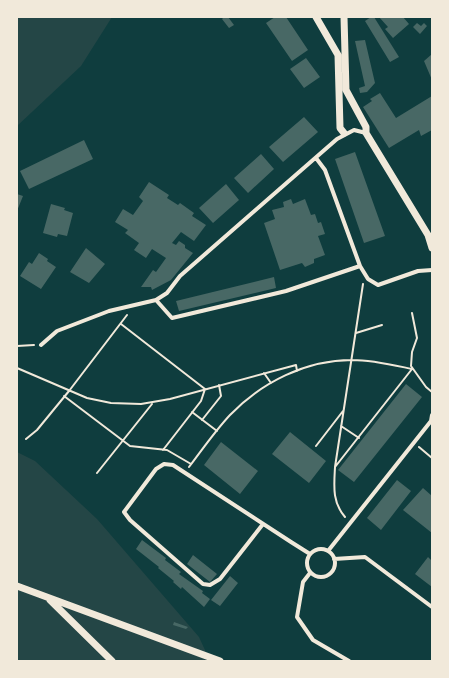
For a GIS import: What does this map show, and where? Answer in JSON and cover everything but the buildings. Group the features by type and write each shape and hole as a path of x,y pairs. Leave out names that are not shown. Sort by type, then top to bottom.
{"street":[{"path":"316,17 338,55 340,128 344,133"},
{"path":"344,17 346,90 366,127 366,133 428,235 432,248"},
{"path":"41,345 57,331 109,311 156,300 167,293 184,273 344,133 354,130 366,133"},
{"path":"316,158 325,170 360,266 368,279 378,286 418,271 432,270"},
{"path":"156,300 172,318 286,292 360,266"},
{"path":"328,551 431,421 432,415"},
{"path":"263,524 220,579 210,585 203,584 130,520 124,512 156,469 164,464 173,464 310,554"},
{"path":"316,550 328,551 334,559 334,568 328,576 319,578 310,573 306,562 310,554 316,550"},
{"path":"334,559 365,557 432,607"},
{"path":"310,573 303,582 297,617 313,640 349,661"},
{"path":"17,586 220,661"},
{"path":"49,598 112,661"}],"path":[{"path":"351,522 344,516 335,500 335,467 363,285 368,279"},
{"path":"26,439 37,430 129,313"},
{"path":"412,313 417,338 412,352 410,366 432,392"},
{"path":"121,324 205,389"},
{"path":"356,333 382,325"},
{"path":"17,346 41,345"},
{"path":"185,472 216,431 232,413 271,383 297,371 322,364 351,360 380,363 412,369"},
{"path":"17,368 68,391 100,402 141,404 152,403 296,366 297,371"},
{"path":"335,467 412,369"},
{"path":"264,373 271,383"},
{"path":"202,420 221,396 219,385"},
{"path":"163,450 201,401 205,389"},
{"path":"64,396 122,441 135,447 163,450 174,453 191,464"},
{"path":"97,473 152,403"},
{"path":"316,446 344,410"},
{"path":"192,412 216,431"},
{"path":"341,426 359,438"},
{"path":"414,443 432,458"}],"shaded area":[{"path":"17,17 112,17 81,66 17,126"},
{"path":"17,452 35,461 97,519 199,637 210,661 17,661"}]}
